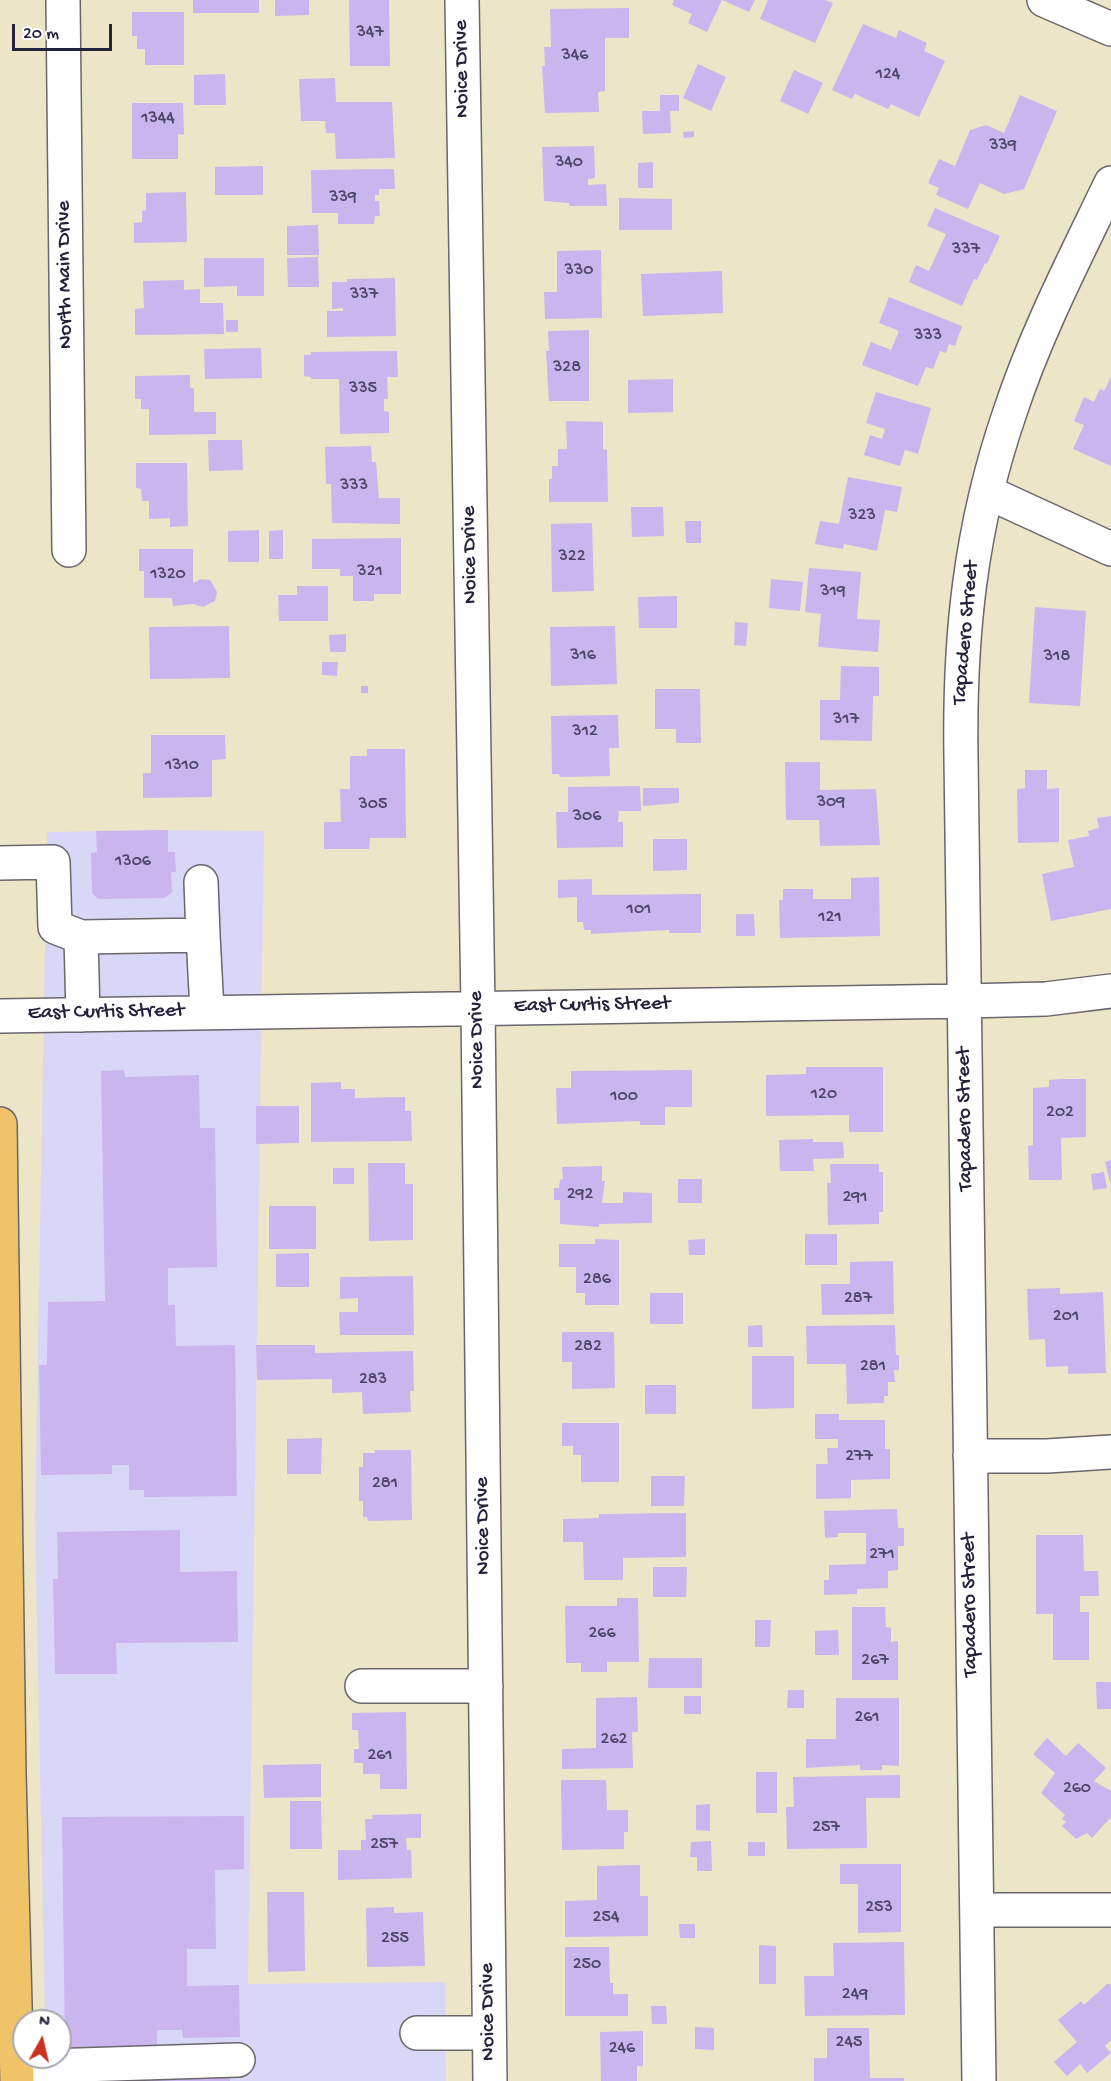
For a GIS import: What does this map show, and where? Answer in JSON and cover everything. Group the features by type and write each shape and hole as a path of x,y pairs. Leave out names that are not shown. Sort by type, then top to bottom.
{"main road":[{"path":"0,1124 5,1727 17,2074"}],"street":[{"name":"North Main Drive","path":"63,0 69,550"},
{"name":"Noice Drive","path":"462,0 478,1008 489,2081"},
{"path":"1044,0 1111,29"},
{"name":"Tapadero Street","path":"979,2081 962,652 968,588 987,492 1010,412 1040,334 1111,183"},
{"path":"987,492 1111,549"},
{"path":"0,863 53,862 54,927 81,937 203,935"},
{"path":"201,882 207,1011"},
{"path":"81,937 83,1015"},
{"name":"East Curtis Street","path":"0,1016 965,1001 1046,999 1111,991"},
{"path":"970,1456 1047,1456 1111,1452"},
{"path":"362,1686 486,1686"},
{"path":"977,1910 1111,1910"},
{"path":"417,2033 489,2033"},
{"path":"17,2074 238,2060"}],"shaded area":[{"path":"264,831 248,1984 445,1982 446,2081 46,2081 53,2069 72,2069 72,2009 45,2009 35,1519 47,832"}],"building":[{"path":"193,0 259,0 259,13 193,13"},
{"path":"275,0 309,0 309,15 275,16"},
{"path":"349,0 389,0 390,66 350,66"},
{"path":"674,0 722,0 707,32 688,23 692,14 672,5"},
{"path":"722,0 755,0 749,12"},
{"path":"768,0 825,0 833,3 815,43 760,19"},
{"path":"629,8 629,38 605,38 605,91 598,92 599,112 545,113 542,66 545,66 544,47 551,47 550,9"},
{"path":"132,12 184,12 184,65 145,65 145,49 137,49 137,36 132,36"},
{"path":"863,24 896,38 899,30 927,43 924,51 945,61 919,117 891,104 888,109 855,94 852,99 832,90"},
{"path":"698,64 726,77 711,111 683,98"},
{"path":"794,70 823,83 808,114 780,101"},
{"path":"225,74 226,105 194,105 194,75"},
{"path":"335,78 336,102 392,102 395,158 336,159 335,133 326,133 325,121 301,121 299,79"},
{"path":"660,95 679,95 679,111 670,111 671,133 643,134 642,111 660,111"},
{"path":"1020,95 1057,111 1024,189 1004,194 980,183 968,209 936,195 939,188 928,183 939,159 955,166 970,130 986,125 1004,133"},
{"path":"132,103 183,103 184,135 178,134 178,159 132,159"},
{"path":"694,131 694,137 684,138 683,132"},
{"path":"594,146 595,178 588,179 588,185 606,184 607,206 569,206 569,203 544,201 542,147"},
{"path":"653,162 653,188 638,188 638,163"},
{"path":"263,166 263,195 215,195 215,167"},
{"path":"394,169 395,189 379,189 379,195 375,195 375,201 379,201 380,216 375,216 374,224 338,224 338,213 312,213 311,170"},
{"path":"186,192 187,242 134,243 134,223 142,222 142,211 146,210 146,193"},
{"path":"619,198 672,199 672,230 619,230"},
{"path":"935,208 1000,236 987,264 985,263 977,280 974,279 962,306 909,282 916,265 929,271 946,234 927,226"},
{"path":"318,225 319,255 287,255 287,226"},
{"path":"601,250 602,318 545,319 544,292 557,292 557,251"},
{"path":"318,257 319,287 288,287 287,258"},
{"path":"204,258 264,258 264,296 237,296 237,286 204,287"},
{"path":"722,271 723,313 643,316 641,274"},
{"path":"395,278 396,336 327,337 327,311 343,311 343,308 332,309 332,282 347,282 347,279"},
{"path":"184,280 184,290 200,289 200,303 223,303 224,334 135,335 135,309 144,308 143,281"},
{"path":"889,297 962,326 955,346 949,344 946,353 940,351 933,369 926,367 918,386 862,365 871,342 891,350 899,331 879,323"},
{"path":"226,320 238,320 238,332 226,332"},
{"path":"589,330 589,401 549,401 546,351 549,351 548,331"},
{"path":"261,348 262,378 205,379 204,349"},
{"path":"397,351 398,377 387,377 388,399 384,399 384,411 389,412 389,433 340,434 339,379 311,379 311,377 304,376 304,355 311,355 311,352"},
{"path":"190,375 190,388 194,388 194,412 216,412 216,434 149,435 149,409 141,409 141,399 135,399 135,376"},
{"path":"1111,377 1111,466 1073,449 1084,425 1074,421 1084,397 1094,402 1100,389 1104,391"},
{"path":"673,379 673,412 628,413 628,380"},
{"path":"876,392 931,408 918,454 905,450 900,466 864,455 870,435 882,439 885,429 866,423"},
{"path":"566,421 603,422 603,449 607,450 608,502 549,502 549,479 552,479 552,466 558,466 558,449 567,449"},
{"path":"208,440 242,440 243,470 209,471"},
{"path":"371,446 372,462 376,462 379,498 400,498 400,524 332,523 331,484 326,484 325,447"},
{"path":"136,463 187,463 188,526 170,527 170,518 149,519 149,501 142,501 141,489 136,488"},
{"path":"848,477 902,487 897,512 885,510 877,551 844,544 843,549 815,544 820,521 839,524"},
{"path":"631,507 663,507 664,536 632,537"},
{"path":"685,521 701,521 701,543 686,543"},
{"path":"592,523 594,591 552,592 551,524"},
{"path":"259,530 259,562 228,562 228,531"},
{"path":"283,530 283,559 269,559 269,531"},
{"path":"401,538 401,594 374,594 374,601 353,601 353,576 340,576 340,569 312,569 312,539"},
{"path":"139,549 193,549 193,583 201,579 210,580 217,592 215,601 203,607 193,604 173,606 172,598 144,598 144,571 139,571"},
{"path":"809,568 861,572 857,619 880,620 878,652 818,647 821,614 805,612"},
{"path":"771,579 803,582 800,611 769,608"},
{"path":"297,586 328,586 328,621 279,621 278,595 297,595"},
{"path":"677,596 677,628 639,628 638,597"},
{"path":"1035,607 1086,611 1080,706 1029,703"},
{"path":"735,622 748,623 746,646 734,645"},
{"path":"229,626 230,678 150,679 149,627"},
{"path":"615,626 617,684 551,686 550,627"},
{"path":"346,634 346,652 330,652 329,635"},
{"path":"322,662 338,662 337,676 322,675"},
{"path":"841,666 879,667 879,696 873,696 872,741 820,740 820,700 840,700"},
{"path":"361,686 368,686 368,693 361,693"},
{"path":"655,689 700,689 701,743 676,743 676,729 655,729"},
{"path":"618,715 619,748 609,748 610,776 560,777 559,774 552,774 551,716"},
{"path":"151,735 225,735 226,759 212,760 212,797 143,798 143,773 151,773"},
{"path":"367,749 405,749 406,838 370,838 369,849 324,849 324,822 341,822 340,789 350,789 350,756 367,756"},
{"path":"785,762 820,762 820,790 876,789 880,845 820,846 819,820 786,820"},
{"path":"1025,770 1047,770 1047,789 1059,788 1059,842 1018,843 1017,789 1025,788"},
{"path":"640,786 641,811 619,811 618,822 623,822 623,847 557,848 556,812 568,812 568,787"},
{"path":"643,788 679,788 679,803 643,806"},
{"path":"1111,816 1111,909 1051,921 1042,874 1074,867 1068,840 1089,836 1088,831 1099,828 1097,818"},
{"path":"168,830 168,852 175,852 176,872 171,872 172,892 165,898 98,899 92,893 91,853 97,852 96,831"},
{"path":"653,839 687,839 687,870 653,871"},
{"path":"879,877 880,936 780,938 779,900 783,900 783,889 813,889 813,899 851,899 851,878"},
{"path":"592,879 592,895 701,894 701,933 669,933 669,930 591,934 591,930 584,930 583,922 577,922 577,897 558,898 558,880"},
{"path":"736,914 754,914 755,936 736,936"},
{"path":"806,1067 883,1067 883,1132 849,1132 849,1115 766,1116 766,1075 806,1074"},
{"path":"124,1070 125,1077 199,1075 200,1128 215,1128 217,1267 168,1268 168,1305 175,1305 176,1346 235,1345 237,1496 144,1497 144,1490 129,1490 129,1465 112,1465 112,1474 41,1475 39,1365 47,1365 48,1302 105,1301 101,1071"},
{"path":"692,1070 692,1107 665,1107 665,1125 640,1125 640,1121 557,1124 556,1088 571,1088 571,1071"},
{"path":"1086,1079 1086,1137 1061,1138 1062,1180 1029,1180 1028,1146 1033,1145 1033,1088 1049,1087 1049,1080"},
{"path":"341,1082 341,1089 355,1089 355,1098 405,1097 405,1111 411,1111 412,1141 311,1142 311,1083"},
{"path":"256,1106 299,1106 299,1143 256,1144"},
{"path":"813,1139 813,1142 843,1142 844,1158 813,1159 814,1171 780,1171 779,1140"},
{"path":"1111,1160 1111,1181 1110,1182 1105,1162"},
{"path":"368,1163 405,1163 405,1184 413,1184 413,1240 369,1241"},
{"path":"830,1164 879,1164 879,1172 883,1172 883,1212 879,1212 879,1224 828,1225 827,1183 831,1183"},
{"path":"602,1166 602,1181 605,1181 602,1203 623,1203 623,1192 652,1193 652,1223 599,1224 599,1227 560,1224 560,1200 554,1200 554,1188 559,1188 560,1180 563,1179 562,1167"},
{"path":"333,1168 354,1168 354,1184 333,1184"},
{"path":"1104,1172 1107,1188 1093,1190 1091,1174"},
{"path":"678,1179 702,1179 702,1203 678,1203"},
{"path":"269,1206 316,1206 316,1249 269,1249"},
{"path":"805,1234 837,1234 837,1265 805,1265"},
{"path":"595,1239 619,1240 619,1305 585,1305 585,1293 576,1293 576,1267 559,1267 559,1244 595,1244"},
{"path":"705,1239 705,1255 689,1255 688,1240"},
{"path":"309,1253 309,1287 276,1287 276,1254"},
{"path":"893,1261 894,1314 822,1315 821,1284 850,1284 850,1262"},
{"path":"413,1276 414,1335 340,1335 339,1312 358,1312 358,1298 340,1299 340,1277"},
{"path":"1060,1288 1060,1294 1103,1292 1106,1373 1068,1374 1068,1366 1046,1367 1045,1339 1029,1340 1027,1289"},
{"path":"650,1293 683,1293 683,1324 650,1324"},
{"path":"762,1325 763,1347 748,1347 748,1326"},
{"path":"895,1325 899,1370 894,1370 895,1382 888,1382 888,1396 884,1396 884,1403 847,1404 846,1364 807,1364 806,1326"},
{"path":"562,1332 614,1332 615,1388 572,1389 572,1362 562,1362"},
{"path":"256,1345 315,1345 315,1353 413,1351 414,1391 410,1391 411,1412 363,1414 362,1392 332,1393 332,1379 257,1380"},
{"path":"752,1356 794,1356 794,1408 752,1409"},
{"path":"645,1385 676,1385 676,1414 645,1414"},
{"path":"815,1414 839,1414 839,1420 885,1420 885,1449 890,1449 890,1479 851,1480 851,1498 816,1499 816,1464 828,1464 827,1448 838,1448 838,1439 815,1439"},
{"path":"562,1423 619,1423 619,1482 581,1482 581,1455 573,1455 573,1446 562,1446"},
{"path":"322,1438 321,1474 287,1474 287,1439"},
{"path":"375,1450 411,1450 412,1520 368,1521 367,1517 363,1517 363,1501 359,1501 359,1467 363,1467 363,1453 375,1453"},
{"path":"651,1476 685,1476 684,1506 651,1506"},
{"path":"897,1509 898,1528 904,1528 904,1546 898,1546 898,1570 888,1571 888,1588 857,1589 857,1594 824,1595 824,1580 829,1580 829,1565 866,1564 866,1533 838,1533 838,1537 825,1538 824,1511"},
{"path":"686,1513 686,1557 623,1558 623,1580 584,1580 583,1542 563,1542 563,1519 599,1518 599,1514"},
{"path":"180,1530 180,1572 237,1571 238,1642 116,1643 117,1674 55,1674 53,1579 58,1579 57,1532"},
{"path":"1036,1535 1083,1535 1084,1571 1098,1571 1099,1596 1080,1596 1080,1612 1089,1612 1089,1660 1053,1660 1053,1614 1036,1614"},
{"path":"653,1567 687,1567 686,1597 653,1597"},
{"path":"617,1598 638,1598 639,1662 607,1662 607,1672 581,1672 581,1663 566,1663 565,1606 617,1606"},
{"path":"852,1607 885,1607 886,1627 891,1628 891,1642 898,1641 898,1680 852,1680"},
{"path":"755,1620 771,1620 770,1647 755,1647"},
{"path":"838,1630 839,1655 815,1655 815,1631"},
{"path":"649,1658 702,1658 702,1688 648,1688"},
{"path":"1096,1682 1111,1682 1111,1709 1097,1709"},
{"path":"788,1690 804,1690 804,1708 787,1708"},
{"path":"684,1696 701,1696 701,1714 684,1714"},
{"path":"637,1697 638,1732 632,1732 633,1768 562,1769 562,1749 596,1748 596,1698"},
{"path":"836,1698 899,1698 899,1766 882,1765 882,1770 860,1770 860,1765 806,1768 806,1739 836,1739"},
{"path":"406,1712 407,1789 380,1789 380,1774 363,1774 363,1763 354,1763 354,1749 359,1749 358,1730 352,1730 352,1713"},
{"path":"1047,1738 1066,1756 1078,1743 1106,1768 1094,1781 1111,1791 1111,1817 1092,1838 1087,1833 1076,1839 1062,1826 1066,1822 1062,1819 1065,1815 1041,1793 1055,1773 1033,1754"},
{"path":"321,1764 321,1797 264,1798 263,1765"},
{"path":"756,1772 777,1772 777,1813 756,1813"},
{"path":"900,1775 900,1798 866,1798 867,1848 787,1849 786,1807 794,1807 793,1777"},
{"path":"561,1780 606,1780 607,1810 628,1810 628,1832 624,1832 624,1849 562,1850"},
{"path":"290,1801 321,1801 322,1849 290,1849"},
{"path":"710,1804 710,1831 696,1830 696,1805"},
{"path":"421,1814 421,1838 406,1838 407,1850 411,1850 412,1878 338,1880 338,1850 361,1850 361,1840 366,1840 365,1819 373,1819 372,1815"},
{"path":"244,1816 244,1869 215,1870 216,1949 187,1949 187,1986 239,1985 240,2037 183,2038 182,2030 157,2030 157,2049 72,2051 72,2009 64,2009 62,1817"},
{"path":"711,1841 712,1871 697,1871 697,1857 690,1857 691,1842"},
{"path":"748,1842 765,1842 765,1856 748,1856"},
{"path":"840,1864 901,1864 901,1932 858,1933 858,1884 840,1884"},
{"path":"640,1865 640,1896 648,1896 648,1936 565,1937 565,1901 597,1900 597,1866"},
{"path":"267,1892 304,1892 305,1971 268,1972"},
{"path":"394,1907 394,1913 423,1912 425,1966 367,1967 366,1908"},
{"path":"679,1924 695,1924 695,1938 680,1938"},
{"path":"904,1942 905,2015 805,2016 804,1976 834,1976 833,1943"},
{"path":"759,1945 776,1946 776,1984 759,1984"},
{"path":"565,1947 609,1947 610,1983 613,1983 613,1994 628,1994 628,2016 565,2016"},
{"path":"1107,1984 1111,1984 1111,2040 1105,2046 1111,2053 1087,2073 1080,2064 1067,2076 1054,2062 1077,2042 1058,2020 1081,2001 1084,2005"},
{"path":"651,2006 666,2006 667,2024 652,2024"},
{"path":"695,2027 714,2028 714,2050 695,2049"},
{"path":"827,2028 869,2028 870,2078 904,2078 904,2081 814,2081 814,2058 827,2058"},
{"path":"643,2031 643,2066 637,2066 637,2081 601,2081 600,2032"},
{"path":"230,2077 230,2081 100,2081 100,2079"}]}
